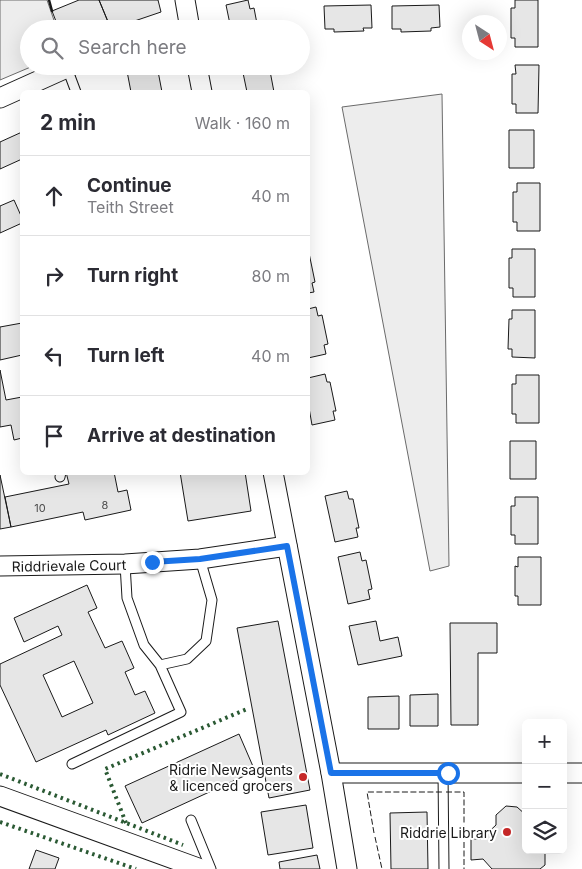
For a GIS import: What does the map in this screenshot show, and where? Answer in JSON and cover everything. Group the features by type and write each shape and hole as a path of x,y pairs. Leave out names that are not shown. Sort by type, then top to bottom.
{"street":[{"path":"184,0 184,20"},
{"path":"0,98 51,75"},
{"path":"199,75 202,90"},
{"path":"274,475 331,773 347,869"},
{"name":"Riddrievale Court","path":"0,566 125,564 200,559 287,546"},
{"path":"331,773 522,773"},
{"path":"567,773 582,773"},
{"path":"0,796 201,869"}],"lane":[{"path":"71,75 75,90"},
{"path":"160,665 187,659 206,641 212,600 200,559"},
{"path":"72,764 181,712 160,665 144,645 128,598 125,564"},
{"path":"443,772 444,869"},
{"path":"191,820 211,869"}],"shaded area":[{"path":"0,0 47,0 54,20 20,20 20,72 0,80"},
{"path":"442,94 449,566 430,571 342,107"}],"building":[{"path":"79,0 99,0 107,20 56,20 52,11"},
{"path":"99,0 158,0 161,12 137,20 107,20"},
{"path":"248,0 250,9 254,8 256,20 229,20 226,5"},
{"path":"515,0 538,0 538,47 515,47 515,38 511,38 511,8 515,8"},
{"path":"371,5 372,28 363,28 364,31 334,32 334,29 325,29 324,6"},
{"path":"439,5 440,27 431,28 431,31 401,32 401,29 392,29 392,6"},
{"path":"515,65 539,65 538,113 516,113 516,104 512,104 512,74 516,74"},
{"path":"128,75 159,75 162,90 131,90"},
{"path":"243,75 271,75 274,90 247,90"},
{"path":"509,130 534,130 534,168 509,168"},
{"path":"20,133 20,160 0,169 0,142"},
{"path":"517,183 540,183 540,231 517,231 517,222 513,222 513,192 517,192"},
{"path":"14,200 20,214 20,224 0,233 0,206"},
{"path":"512,249 535,249 535,297 513,297 513,288 509,288 509,258 512,258"},
{"path":"310,258 315,282 312,283 314,292 310,293"},
{"path":"316,307 318,316 322,315 328,344 324,345 326,354 310,358 310,308"},
{"path":"512,310 535,310 535,358 512,357 512,349 508,349 509,319 512,319"},
{"path":"20,323 20,355 0,360 0,327"},
{"path":"0,370 6,400 20,397 20,438 14,440 11,425 0,427"},
{"path":"325,374 327,382 330,382 336,411 333,411 335,420 312,425 310,414 310,378"},
{"path":"516,375 539,375 539,423 516,423 516,414 512,414 512,384 516,384"},
{"path":"510,441 536,441 536,479 510,479"},
{"path":"0,475 11,527 0,529"},
{"path":"67,475 115,475 118,492 127,490 131,510 85,520 83,512 11,527 5,497 69,484"},
{"path":"180,475 245,475 251,511 188,521"},
{"path":"347,491 349,499 353,499 359,528 356,528 358,537 335,542 325,496"},
{"path":"515,497 538,497 538,544 515,544 515,535 511,535 511,506 515,506"},
{"path":"360,552 362,561 366,560 372,589 368,590 370,599 348,604 338,557"},
{"path":"518,557 541,557 541,605 518,605 518,596 515,596 515,566 518,567"},
{"path":"87,585 97,608 88,612 105,648 122,641 134,668 125,672 135,695 145,691 155,713 108,735 106,730 36,762 0,685 0,664 62,635 58,626 24,642 14,618","holes":["74,661 93,703 62,717 43,675"]},
{"path":"278,621 310,790 269,798 237,628"},
{"path":"376,621 380,641 398,637 402,656 358,665 349,626"},
{"path":"450,623 497,623 497,653 478,653 478,725 451,725"},
{"path":"438,694 438,726 410,726 410,695"},
{"path":"399,696 399,729 368,729 368,697"},
{"path":"239,734 255,771 142,823 125,786"},
{"path":"306,805 313,848 268,855 261,812"},
{"name":"Riddrie Library","path":"506,806 517,807 522,811 522,854 545,854 545,865 540,869 492,869 483,859 471,860 471,839 481,839 496,825 496,815"},
{"path":"427,812 428,869 391,869 390,813"},
{"path":"36,850 59,858 55,869 29,869"},
{"path":"317,855 320,869 280,869 279,862"}],"hedge":[{"path":"126,823 105,769 247,709"},
{"path":"0,774 183,845"},
{"path":"0,822 136,869"}],"fence":[{"path":"374,833 367,792 442,792"},
{"path":"446,792 464,792 464,869"},
{"path":"375,837 382,869"}],"wall":[{"path":"49,0 52,11"}],"place":[{"name":"Ridrie Newsagents & licenced grocers","path":"303,777"},
{"name":"Riddrie Library","path":"507,832"}],"route":[{"path":"152,562 200,559 287,546 331,773 448,773"}]}
